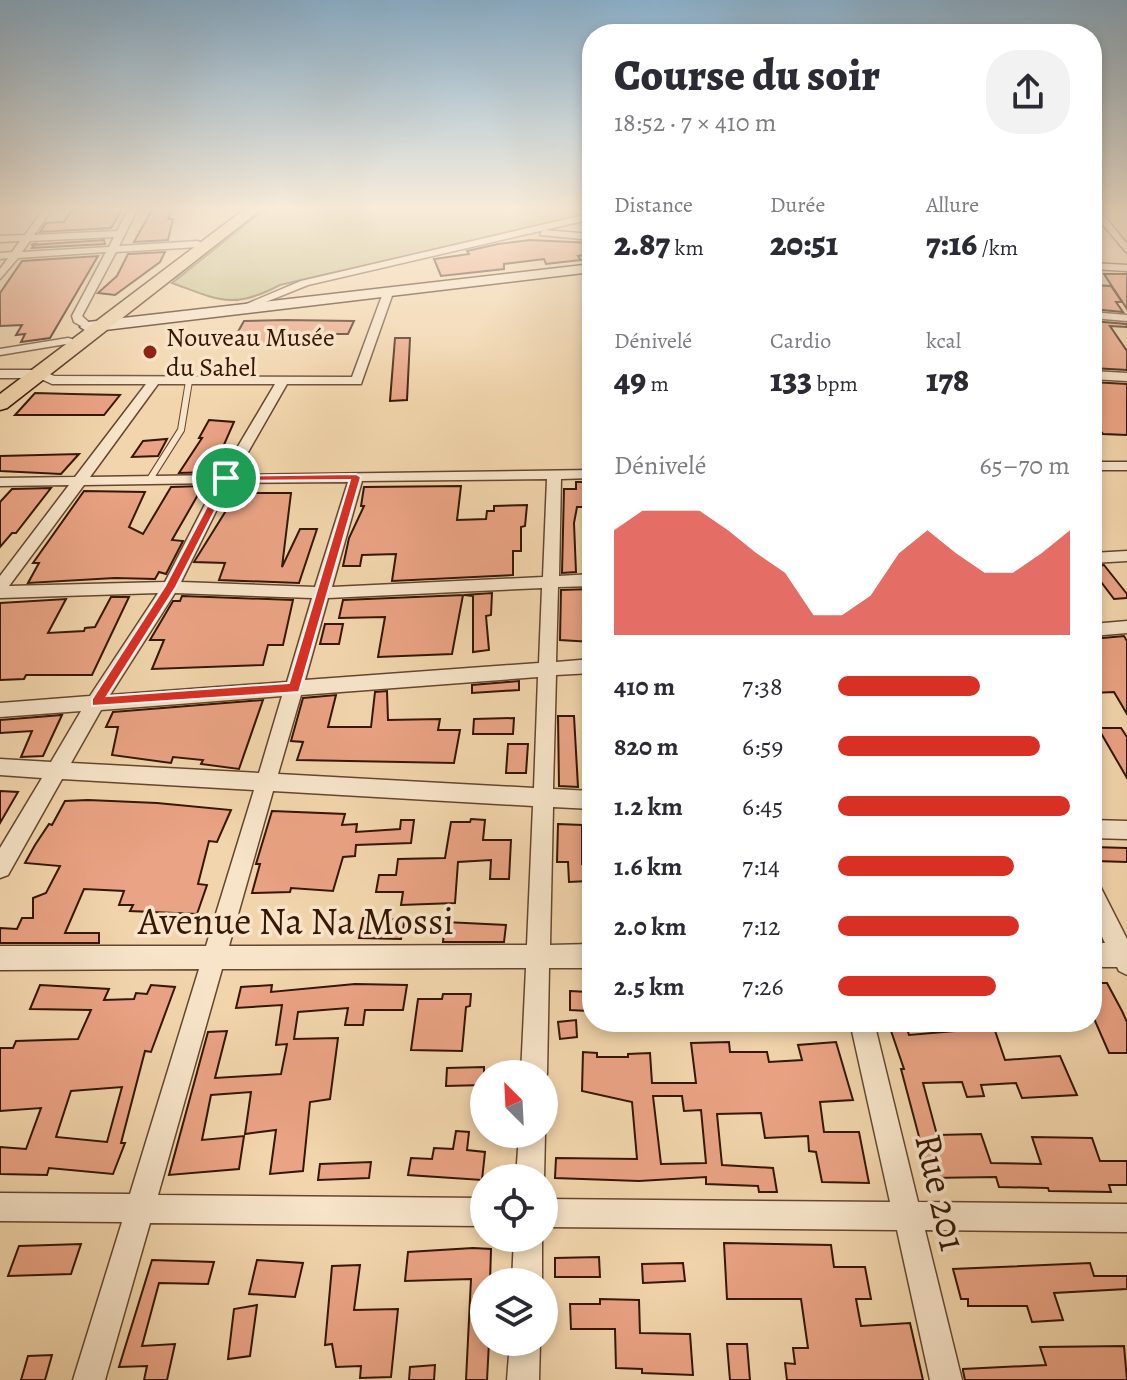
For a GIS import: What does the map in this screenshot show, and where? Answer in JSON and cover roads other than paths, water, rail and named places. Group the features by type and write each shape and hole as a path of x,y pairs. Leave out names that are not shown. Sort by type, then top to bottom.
{"main road":[{"path":"0,404 20,380 68,341 96,327 162,272"},
{"path":"20,380 169,272"}],"street":[{"path":"100,272 77,316 96,327 556,272"},
{"path":"242,308 305,283 350,272"},
{"path":"20,380 357,381 388,293"},
{"path":"1102,316 1127,318"},
{"path":"0,352 68,341"},
{"path":"1102,376 1127,377"},
{"path":"0,590 154,381"},
{"path":"0,868 96,702 170,587 226,478 282,382"},
{"path":"1102,466 1127,466"},
{"path":"0,482 582,474"},
{"path":"534,1060 550,669 554,475"},
{"path":"89,1380 356,477"},
{"path":"1102,557 1127,556"},
{"path":"0,590 170,587 322,593 582,580"},
{"path":"1102,629 1127,627"},
{"path":"0,710 582,667"},
{"path":"0,767 582,799"},
{"path":"1102,829 1127,830"},
{"path":"1102,912 1126,957"},
{"name":"Avenue Na Na Mossi","path":"0,958 582,956"},
{"path":"1102,956 1126,957"},
{"name":"Rue 201","path":"864,1032 946,1380"},
{"path":"0,1207 470,1212"},
{"path":"558,1213 1127,1218"},
{"path":"523,1380 524,1356"}],"lane":[{"path":"150,479 181,430 189,381"}],"place":[{"name":"Nouveau Musée du Sahel","path":"150,352"}]}
